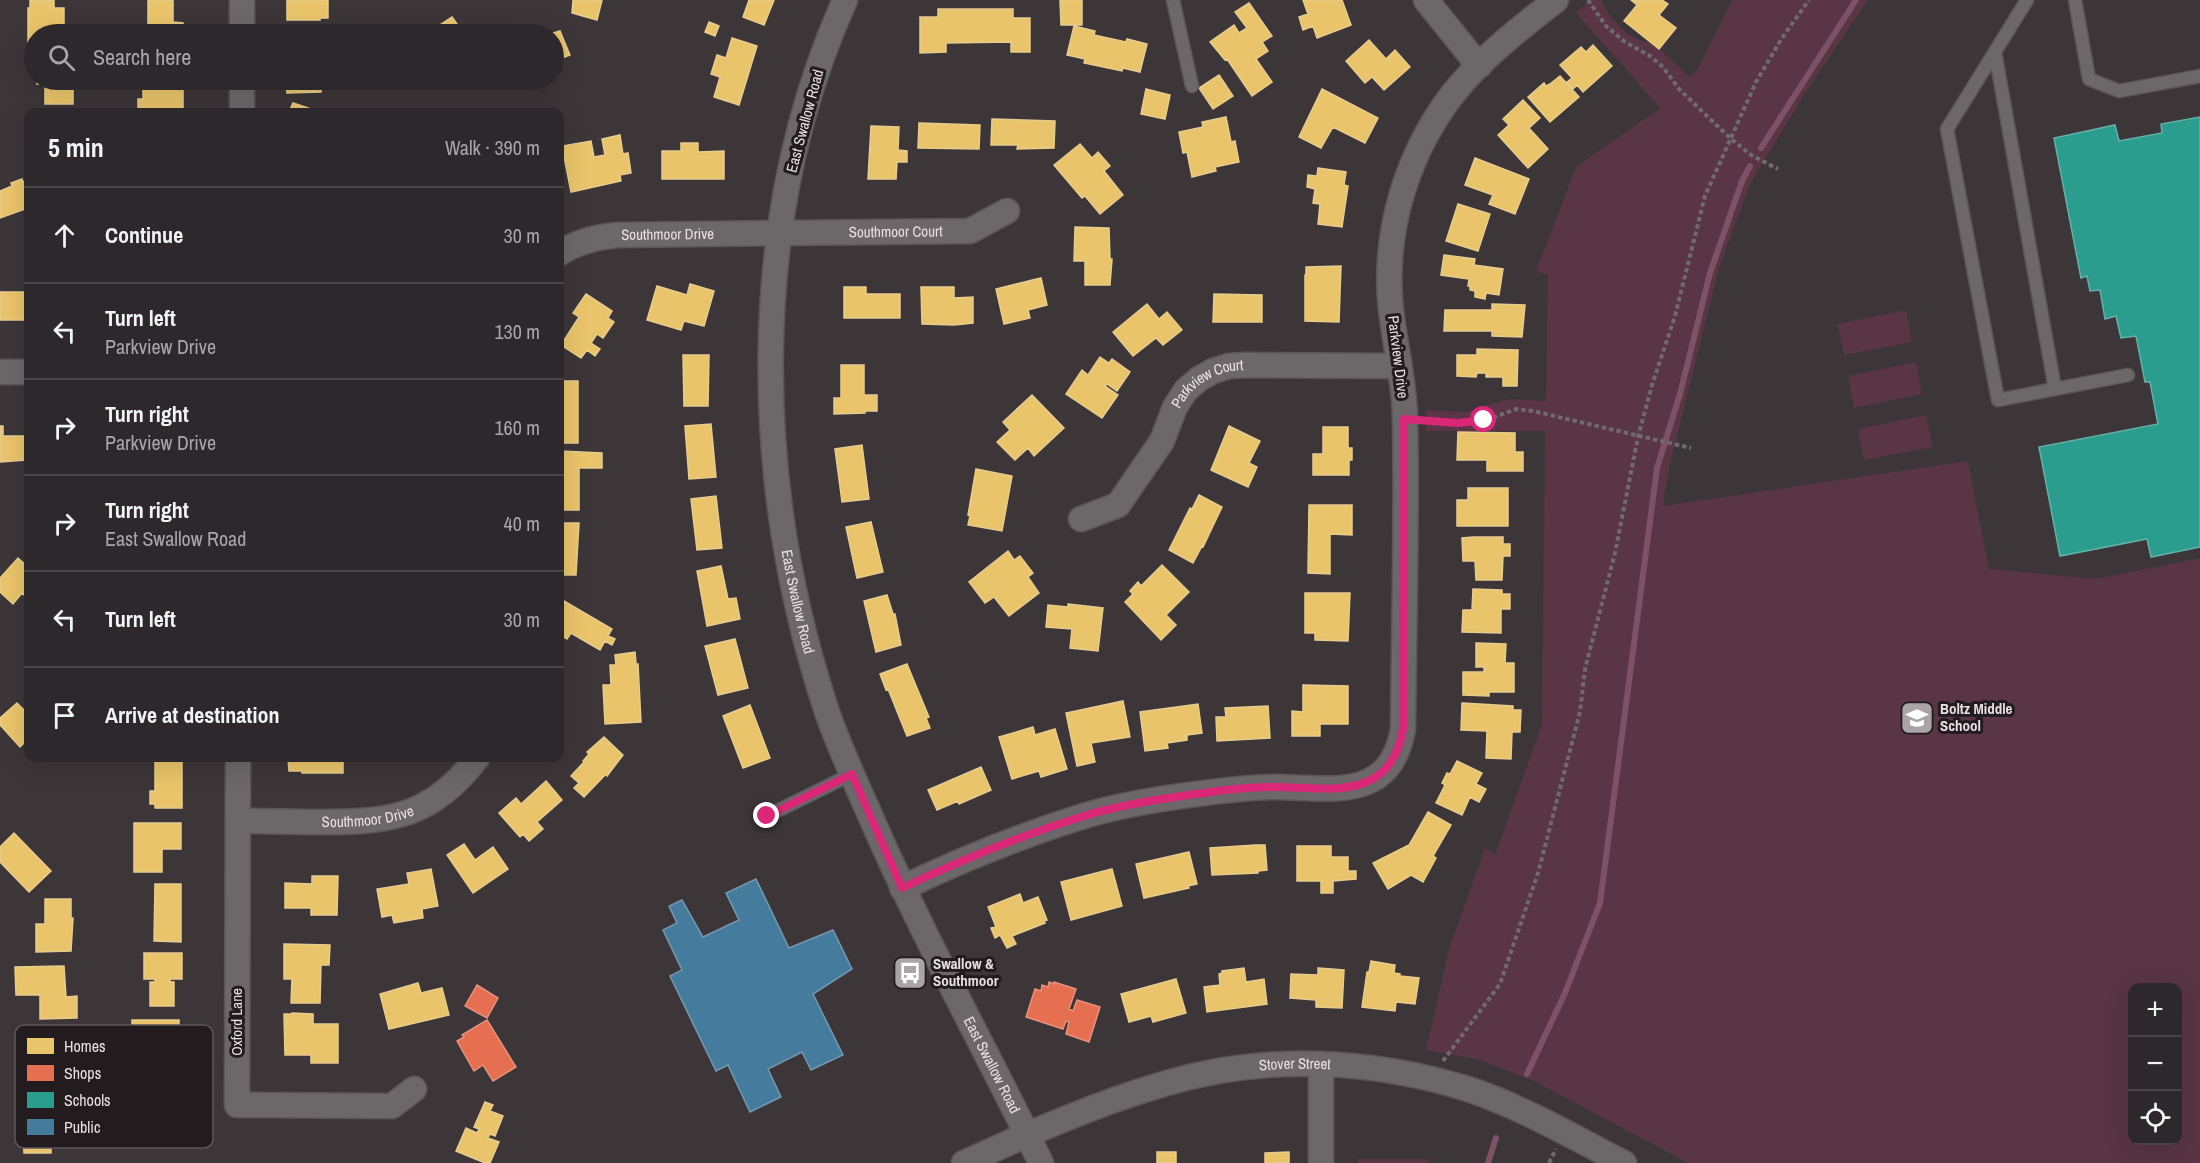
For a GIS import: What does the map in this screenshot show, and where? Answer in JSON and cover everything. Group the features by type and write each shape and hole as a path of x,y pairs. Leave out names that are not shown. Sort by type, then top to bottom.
{"street":[{"path":"242,0 242,24"},
{"name":"East Swallow Road","path":"845,0 834,24 811,90 787,191 780,234 770,328 772,432 779,504 807,644 828,713 852,774 902,888 1041,1163"},
{"path":"1426,0 1479,66"},
{"name":"Parkview Drive","path":"902,888 969,857 1085,815 1207,792 1273,787 1350,787 1367,782 1381,774 1393,761 1400,746 1403,729 1404,419 1390,298 1390,256 1394,226 1402,190 1413,161 1429,129 1453,95 1479,66 1518,30 1556,0"},
{"path":"242,90 242,108"},
{"name":"Southmoor Court","path":"780,234 970,231 1007,211"},
{"name":"Southmoor Drive","path":"564,251 597,237 618,235 780,234"},
{"name":"Parkview Court","path":"1081,519 1118,506 1162,441 1180,399 1199,379 1213,371 1229,366 1245,365 1398,366"},
{"path":"0,372 24,372"},
{"name":"Oxford Lane","path":"238,762 237,1105 392,1106 414,1089"},
{"name":"Southmoor Drive","path":"238,821 368,822 392,818 429,803 449,789 474,762"},
{"path":"1321,1064 1321,1163"},
{"name":"Stover Street","path":"964,1163 1027,1135 1168,1083 1220,1071 1274,1065 1321,1064 1372,1068 1431,1079 1502,1102 1624,1163"}],"lane":[{"path":"1173,0 1192,86"},
{"path":"2027,0 1947,129 1998,400 2128,375"},
{"path":"2075,0 2089,79 2119,91 2200,76"},
{"path":"1995,52 2055,389"},
{"path":"767,816 852,774"}],"path":[{"path":"1588,0 1606,26 1625,42 1650,56 1663,67 1679,89 1730,138 1751,155 1778,169"},
{"path":"1431,1079 1455,1042 1500,984 1551,828 1580,712 1585,669 1615,553 1638,437 1652,385 1675,316 1705,196 1756,82 1782,38 1809,0"},
{"path":"1404,419 1458,423 1484,420 1516,409 1691,448"}],"shaded area":[{"name":"Boltz Middle School","path":"1590,0 1601,0 1620,27 1630,35 1658,49 1689,77 1697,70 1732,0 1868,0 1807,90 1750,184 1719,268 1669,468 1663,506 1968,461 1989,569 2096,579 2200,558 2200,1163 1688,1163 1536,1082 1477,1059 1426,1050 1449,949 1485,848 1495,855 1542,724 1545,431 1426,431 1426,410 1466,412 1508,399 1546,401 1548,275 1536,271 1576,167 1660,108 1576,13"},
{"path":"1906,310 1912,342 1844,355 1837,324"},
{"path":"1916,362 1922,394 1854,408 1848,376"},
{"path":"1926,415 1933,447 1864,460 1858,429"},
{"path":"1358,1159 1428,1159 1428,1163 1358,1163"}],"building: Homes":[{"path":"30,0 54,0 54,8 64,8 64,24 28,24 28,8 30,8"},
{"path":"148,0 173,0 173,22 183,23 183,24 148,24"},
{"path":"287,0 328,0 328,18 287,20"},
{"path":"573,0 602,0 597,20 572,13"},
{"path":"749,0 774,0 764,25 743,17"},
{"path":"1060,0 1082,0 1082,25 1061,25"},
{"path":"1303,0 1342,0 1351,25 1317,38 1313,26 1303,30 1299,17 1308,14"},
{"path":"1631,0 1662,0 1668,4 1659,15 1676,28 1659,49 1624,21 1637,5"},
{"path":"1249,3 1272,36 1262,42 1268,51 1256,59 1272,82 1252,96 1227,59 1225,60 1210,42 1234,25 1239,33 1247,28 1235,12"},
{"path":"938,9 1013,9 1013,18 1030,18 1030,52 1011,52 1011,42 946,43 946,52 920,53 920,17 938,17"},
{"path":"452,17 457,24 441,24"},
{"path":"709,22 719,26 715,36 705,32"},
{"path":"1074,26 1095,31 1094,35 1147,44 1140,72 1123,68 1122,71 1084,63 1085,59 1067,55"},
{"path":"732,38 757,46 739,105 714,97 720,77 711,74 717,55 726,58"},
{"path":"1369,40 1386,59 1395,50 1410,67 1384,90 1372,77 1365,83 1346,61"},
{"path":"564,41 570,55 564,57"},
{"path":"1593,45 1612,66 1583,92 1577,85 1573,89 1567,82 1572,78 1560,65 1581,47 1586,52"},
{"path":"1219,75 1233,96 1213,109 1199,88"},
{"path":"1560,76 1579,97 1550,122 1528,97 1544,83 1546,86"},
{"path":"1146,89 1170,95 1165,119 1141,114"},
{"path":"1322,89 1378,118 1365,143 1333,127 1321,148 1299,137"},
{"path":"45,90 73,90 73,104 45,104"},
{"path":"143,90 183,90 183,108 138,108 138,99 143,99"},
{"path":"287,90 321,90 321,92 287,93"},
{"path":"1523,100 1540,118 1529,128 1548,149 1528,168 1498,135 1509,125 1503,119"},
{"path":"293,103 308,108 291,108"},
{"path":"1226,117 1231,142 1235,141 1239,162 1215,167 1216,171 1192,177 1187,152 1183,153 1179,132 1203,127 1202,122"},
{"path":"992,119 1055,121 1054,148 1017,149 1018,145 991,145"},
{"path":"919,123 980,125 979,149 918,148"},
{"path":"871,126 899,127 898,150 907,151 907,162 897,162 896,179 868,179"},
{"path":"620,135 623,154 628,153 631,173 620,175 621,181 571,192 564,146 591,141 594,157 605,155 602,139"},
{"path":"681,143 698,143 698,152 724,151 724,179 662,179 662,151 681,151"},
{"path":"1080,144 1092,158 1098,152 1110,166 1104,171 1123,195 1100,214 1085,196 1082,198 1054,165"},
{"path":"1475,158 1529,179 1515,214 1489,204 1493,195 1465,185"},
{"path":"1318,168 1346,172 1344,185 1348,186 1342,227 1318,224 1320,204 1313,203 1315,189 1307,187 1308,175 1317,176"},
{"path":"22,179 24,182 24,209 0,218 0,191 12,186 11,183"},
{"path":"1458,204 1490,214 1478,251 1446,241"},
{"path":"1075,227 1109,228 1110,259 1112,259 1110,285 1085,285 1085,261 1074,261"},
{"path":"1444,255 1475,259 1474,265 1503,269 1499,295 1486,293 1485,299 1475,297 1475,291 1470,290 1468,286 1469,279 1441,275"},
{"path":"1341,266 1339,322 1305,321 1306,267"},
{"path":"1041,278 1047,305 1028,310 1030,318 1004,324 996,289"},
{"path":"690,284 714,291 704,326 684,321 681,330 647,320 657,286 687,295"},
{"path":"844,287 866,287 866,294 900,294 900,318 844,318"},
{"path":"921,287 954,287 954,298 973,297 973,323 922,324"},
{"path":"0,292 24,292 24,320 0,320"},
{"path":"586,294 612,311 608,318 614,322 603,338 597,334 591,343 600,349 595,356 587,350 581,358 564,347 564,340 579,317 573,313"},
{"path":"1214,294 1262,295 1262,322 1213,322"},
{"path":"1147,304 1159,319 1167,312 1182,330 1163,345 1156,338 1133,356 1113,332"},
{"path":"1492,304 1525,305 1522,337 1492,336 1492,331 1444,331 1445,310 1492,310"},
{"path":"1477,349 1518,350 1517,386 1503,386 1503,377 1486,377 1486,373 1477,373 1476,377 1457,376 1457,355 1477,355"},
{"path":"683,355 709,355 708,406 684,406"},
{"path":"1100,357 1109,363 1112,359 1130,372 1117,391 1107,384 1105,386 1118,395 1102,418 1066,394 1082,370 1088,375"},
{"path":"841,365 864,365 864,395 877,395 877,411 834,414 834,398 841,398"},
{"path":"564,381 578,381 578,443 564,443"},
{"path":"1032,395 1064,428 1034,456 1028,448 1015,460 997,442 1010,430 1003,422"},
{"path":"711,424 716,477 689,479 685,426"},
{"path":"0,426 3,426 3,436 24,436 24,460 0,462"},
{"path":"1229,426 1260,441 1249,463 1257,467 1248,487 1211,470"},
{"path":"1323,427 1348,427 1348,448 1352,448 1349,475 1313,475 1313,454 1323,454"},
{"path":"1458,432 1515,433 1515,452 1523,452 1523,471 1487,471 1487,460 1457,460"},
{"path":"862,445 869,499 842,502 835,449"},
{"path":"564,451 602,453 602,468 579,468 579,510 564,510"},
{"path":"976,469 1012,476 1002,531 968,525"},
{"path":"1468,488 1508,488 1508,526 1457,526 1457,500 1468,500"},
{"path":"1199,495 1222,507 1193,563 1169,550"},
{"path":"716,496 722,548 697,550 691,499"},
{"path":"1309,505 1352,505 1352,535 1330,534 1330,574 1308,573"},
{"path":"871,522 883,572 857,578 846,527"},
{"path":"564,523 579,523 576,575 564,575"},
{"path":"1503,537 1503,544 1510,544 1510,556 1503,556 1502,580 1476,580 1475,561 1463,561 1462,538"},
{"path":"1008,551 1014,560 1020,556 1033,573 1028,577 1039,593 1009,616 994,597 985,603 969,582"},
{"path":"18,558 24,563 24,595 22,593 13,604 0,592 0,578"},
{"path":"1162,565 1189,592 1166,615 1176,625 1161,640 1125,602 1133,594 1130,591 1138,582 1141,586"},
{"path":"721,566 728,599 736,598 740,619 707,626 697,571"},
{"path":"1473,589 1502,590 1502,594 1510,594 1510,609 1501,609 1501,633 1462,632 1463,610 1472,610"},
{"path":"1305,593 1350,593 1348,641 1315,640 1315,633 1305,633"},
{"path":"887,595 893,614 895,614 901,645 876,652 864,601"},
{"path":"564,601 612,629 608,636 615,639 612,645 605,641 600,650 571,633 567,639 564,637"},
{"path":"1068,604 1103,608 1098,651 1070,648 1072,629 1046,627 1048,605 1068,607"},
{"path":"735,639 748,688 718,695 705,646"},
{"path":"1476,643 1506,644 1505,663 1514,663 1514,692 1489,692 1489,696 1463,695 1463,672 1484,672 1484,667 1476,667"},
{"path":"635,652 636,664 638,664 641,722 605,724 603,685 611,685 610,665 616,665 615,655"},
{"path":"907,664 929,717 926,718 930,728 907,736 880,674"},
{"path":"1303,685 1348,686 1348,724 1320,724 1320,736 1292,736 1292,711 1303,712"},
{"path":"1123,701 1130,737 1091,743 1095,762 1077,766 1066,713"},
{"path":"17,703 24,710 24,743 20,747 0,725 0,718"},
{"path":"1462,703 1513,706 1513,710 1521,710 1520,732 1512,732 1511,759 1486,758 1487,731 1461,730"},
{"path":"1198,704 1202,733 1187,735 1187,740 1167,743 1168,748 1145,751 1140,712"},
{"path":"750,705 770,758 743,768 723,716"},
{"path":"1268,706 1270,738 1217,741 1216,717 1226,717 1225,708"},
{"path":"1033,727 1035,735 1055,729 1067,769 1041,777 1039,771 1012,779 999,737"},
{"path":"604,737 623,755 607,776 606,774 584,797 574,788 579,783 571,776 584,762 589,754 587,752"},
{"path":"1457,761 1482,773 1476,784 1486,789 1479,802 1470,797 1462,815 1436,803 1445,785 1442,783 1447,773 1450,774"},
{"path":"155,762 182,762 182,808 155,808 155,804 150,804 150,791 155,791"},
{"path":"288,762 343,762 343,773 289,771"},
{"path":"981,767 991,790 959,804 958,801 937,810 928,790"},
{"path":"546,781 562,800 537,822 543,829 529,841 523,834 520,837 499,813 516,798 521,804"},
{"path":"1428,812 1451,825 1433,856 1436,858 1423,882 1411,875 1388,889 1373,863 1409,845"},
{"path":"134,823 181,823 181,849 162,849 162,872 134,872"},
{"path":"14,833 51,871 29,892 0,862 0,847"},
{"path":"464,844 475,860 493,847 508,869 473,893 447,855"},
{"path":"1265,845 1267,870 1258,871 1258,873 1212,875 1210,848"},
{"path":"1297,846 1331,846 1331,857 1348,857 1348,871 1356,871 1356,879 1333,881 1333,893 1321,893 1321,881 1297,881"},
{"path":"1189,852 1197,884 1188,886 1189,888 1144,898 1136,864"},
{"path":"431,869 438,906 422,909 423,918 394,923 392,915 382,917 377,889 409,884 407,873"},
{"path":"1112,869 1122,906 1071,920 1061,882"},
{"path":"312,876 338,876 337,915 311,915 311,908 285,908 285,883 312,884"},
{"path":"155,884 181,884 181,942 154,941"},
{"path":"1020,894 1023,903 1038,897 1047,920 1044,921 1045,923 1012,936 1016,944 1007,948 1000,935 995,938 991,928 996,927 988,907"},
{"path":"45,899 71,899 71,918 73,918 71,951 36,952 36,924 45,924"},
{"path":"284,944 330,945 329,965 321,965 320,1003 291,1003 292,979 284,979"},
{"path":"144,953 182,953 182,979 170,979 170,982 174,982 174,1006 150,1006 150,982 155,982 155,979 144,979"},
{"path":"1371,961 1395,965 1394,973 1400,976 1419,978 1415,1004 1396,1002 1395,1011 1362,1007 1367,972 1369,972"},
{"path":"64,966 66,997 77,996 77,1018 40,1019 40,995 16,995 15,967"},
{"path":"1244,968 1246,982 1264,979 1267,1004 1207,1012 1204,987 1220,985 1219,974 1222,971"},
{"path":"1318,968 1344,970 1342,1008 1316,1007 1316,1000 1290,998 1291,974 1318,975"},
{"path":"1176,979 1186,1013 1153,1022 1151,1016 1129,1022 1121,994"},
{"path":"418,983 421,993 442,988 449,1015 389,1029 380,994"},
{"path":"284,1014 313,1014 313,1024 338,1024 338,1063 311,1063 311,1055 285,1055"},
{"path":"132,1020 179,1020 179,1025 132,1025"},
{"path":"485,1102 493,1105 490,1111 503,1116 495,1136 490,1134 488,1138 499,1142 490,1163 456,1151 466,1128 477,1133 479,1129 474,1127"},
{"path":"24,1148 51,1148 51,1153 24,1153"},
{"path":"1157,1152 1176,1152 1176,1163 1157,1163"},
{"path":"1289,1152 1289,1163 1265,1163 1265,1153"}],"building: Shops":[{"path":"1049,982 1076,989 1069,1009 1073,1011 1077,1000 1100,1007 1089,1042 1066,1034 1069,1022 1066,1021 1063,1029 1026,1017 1035,989 1041,991 1042,985 1048,987"},
{"path":"477,985 498,998 487,1018 465,1006"},
{"path":"487,1020 516,1067 493,1081 483,1065 474,1071 457,1041 464,1037 462,1035"}],"building: Schools":[{"path":"2200,117 2200,547 2151,557 2147,539 2060,556 2039,447 2158,424 2150,382 2145,382 2136,336 2121,338 2116,316 2105,319 2100,290 2090,291 2087,276 2081,278 2054,138 2115,125 2119,141 2162,133 2161,124"}],"building: Public":[{"path":"756,879 789,948 833,930 852,969 813,994 843,1055 811,1070 802,1052 768,1069 781,1097 750,1112 728,1065 716,1071 670,976 682,970 663,930 677,923 669,906 682,900 703,937 739,920 726,893"}],"waterway":[{"path":"1761,148 1856,0"},
{"path":"1527,1074 1565,993 1600,903 1657,468 1680,394 1710,273 1742,181 1750,166"},
{"path":"1488,1163 1496,1138"}],"place":[{"name":"Boltz Middle School","path":"1917,718"},
{"name":"Swallow & Southmoor","path":"910,973"}],"route":[{"path":"767,816 852,774 902,888 969,857 1085,815 1207,792 1273,787 1350,787 1367,782 1381,774 1393,761 1400,746 1403,729 1404,419 1458,423 1484,420"}]}
